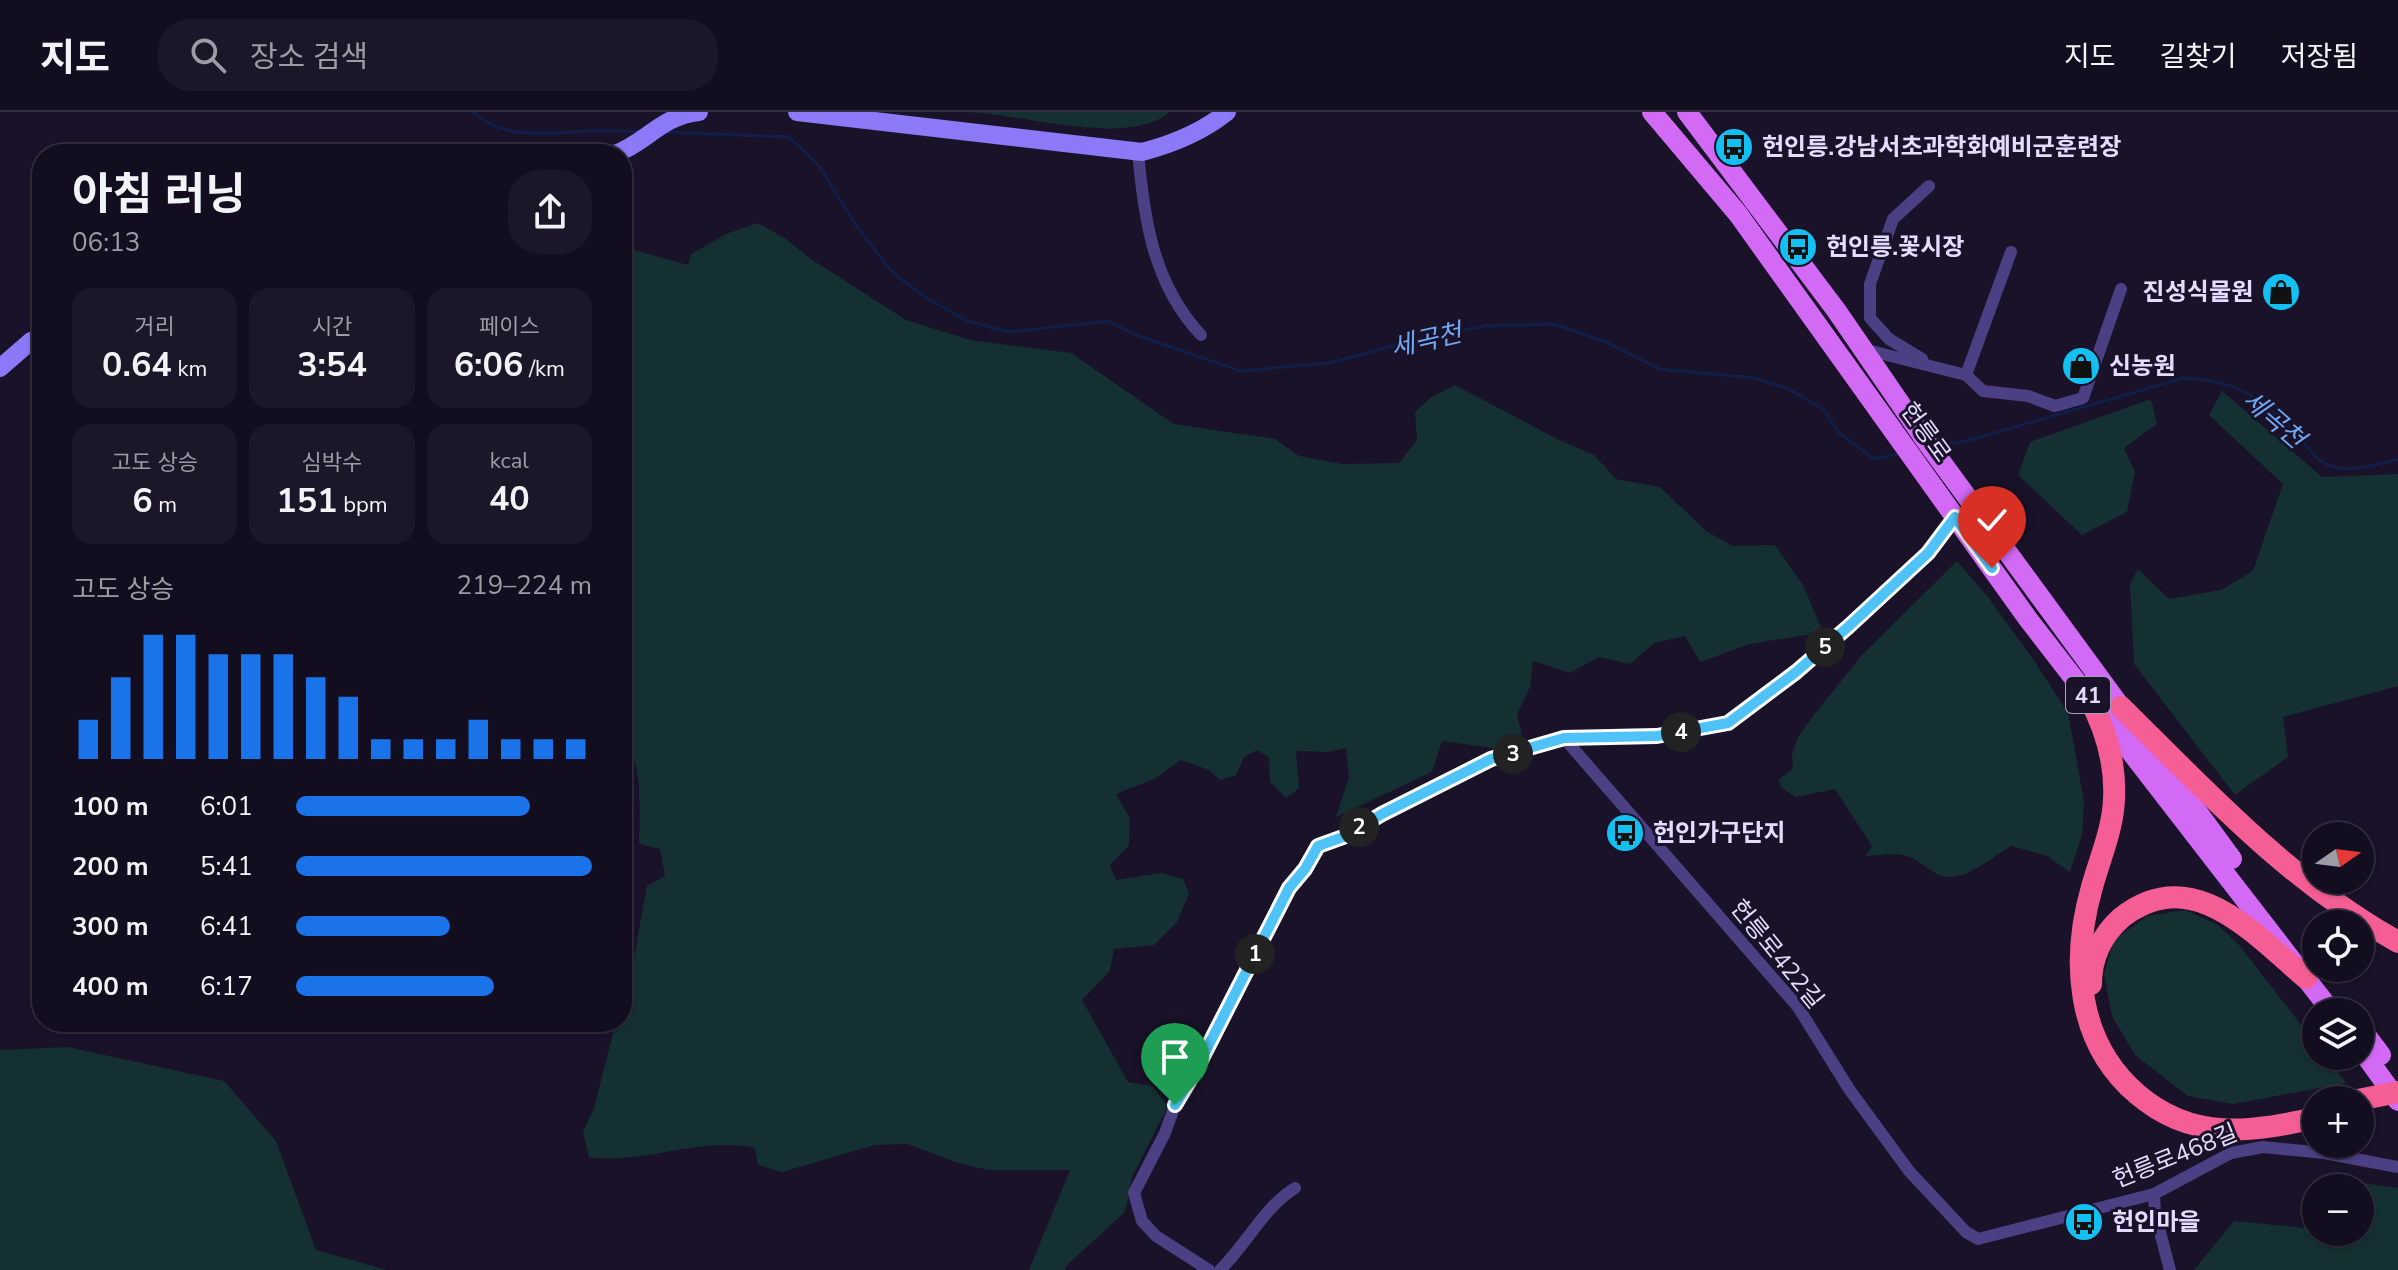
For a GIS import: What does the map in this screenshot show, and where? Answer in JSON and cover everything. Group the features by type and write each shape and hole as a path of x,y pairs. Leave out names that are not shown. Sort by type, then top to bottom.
{"highway":[{"path":"2087,694 2105,737 2114,779 2110,825 2087,905 2081,946 2083,999 2100,1049 2120,1077 2144,1100 2167,1115 2190,1124 2221,1131 2241,1131 2302,1120"},
{"path":"2121,707 2257,842 2329,898 2398,942"},
{"path":"2302,975 2221,909 2194,899 2173,898 2136,908 2108,932 2094,960 2092,993 2100,1026 2115,1054 2137,1082 2172,1108 2227,1120 2302,1111"},
{"path":"2374,1097 2398,1092"},
{"path":"2374,1106 2398,1101"}],"main road":[{"name":"헌릉로","path":"1652,112 1738,214 1955,517 2302,973"},
{"name":"헌릉로","path":"1687,112 1863,349 1926,441 2228,854 2337,998"},
{"name":"헌릉로","path":"2309,982 2321,998"},
{"path":"2374,1045 2398,1077"},
{"path":"2374,1068 2398,1101"}],"street":[{"path":"631,144 660,124 692,112"},
{"path":"797,112 890,118 1138,152 1168,146 1195,134 1227,112"},
{"path":"1138,152 1143,208 1151,245 1165,285 1187,320 1201,335"},
{"path":"1929,186 1893,219 1870,284 1870,318 1889,339 1935,367"},
{"path":"1966,375 2011,252"},
{"path":"1863,349 1966,375 1983,391 2028,396 2055,406 2083,398 2121,289"},
{"path":"0,368 32,341"},
{"path":"1209,1270 1156,1236 1142,1221 1134,1193 1165,1133 1175,1105 1289,888 1318,846 1343,837 1491,759 1564,738 1657,736 1728,723 1796,672 1848,627 1928,553 1955,517"},
{"name":"헌릉로422길","path":"1564,738 1798,1007 1849,1089 1909,1171 1966,1232 1978,1239"},
{"name":"헌릉로468길","path":"1978,1239 2154,1194 2231,1153 2263,1147 2396,1165"},
{"path":"1220,1270 1237,1254 1270,1209 1295,1188"},
{"path":"2154,1194 2155,1213 2170,1270"}],"green space":[{"path":"963,112 1170,112 1151,123 1127,128 1099,128"},
{"path":"758,223 906,320 970,340 1071,353 1174,424 1275,439 1299,456 1342,464 1399,463 1417,440 1415,412 1430,398 1455,385 1594,455 1616,479 1660,487 1706,531 1733,546 1775,545 1803,585 1823,632 1750,644 1700,662 1685,636 1654,643 1630,664 1599,657 1570,673 1533,661 1530,687 1517,714 1522,735 1493,748 1442,741 1432,772 1336,817 1349,777 1346,748 1327,752 1296,751 1299,788 1286,798 1270,782 1269,757 1257,750 1244,757 1236,775 1220,780 1209,770 1181,760 1156,778 1116,794 1130,819 1129,845 1110,865 1116,880 1161,873 1183,879 1189,893 1177,922 1154,945 1114,949 1110,971 1082,1000 1128,1082 1152,1086 1168,1106 1132,1177 1125,1212 1065,1270 1029,1270 1070,1170 988,1170 955,1162 908,1144 875,1145 782,1172 758,1165 755,1148 734,1145 630,1157 589,1157 583,1132 594,1108 613,1032 632,1032 632,964 647,886 665,876 660,849 639,844 640,801 634,758 632,249 688,265 691,254 726,234"},
{"path":"2222,391 2322,477 2398,474 2398,686 2283,717 2288,757 2235,795 2134,664 2130,584 2138,569 2169,599 2221,590 2253,571 2283,484 2209,415"},
{"path":"2151,399 2157,424 2124,448 2135,472 2127,512 2082,535 2018,475 2030,442"},
{"path":"1957,561 1988,597 2068,713 2084,801 2082,835 2070,872 2047,856 2012,846 1965,874 1949,877 1939,875 1905,855 1865,856 1872,846 1835,789 1795,797 1782,788 1778,780 1793,769 1792,753 1798,737 1862,655"},
{"path":"2185,910 2218,925 2239,945 2302,1026 2302,1070 2336,1070 2346,1083 2302,1086 2302,1091 2233,1104 2188,1096 2135,1055 2112,1016 2104,974 2114,940 2147,916"},
{"path":"68,1047 224,1081 276,1141 316,1250 387,1270 0,1270 0,1050"},
{"path":"2374,1185 2398,1188 2398,1270 2194,1270 2234,1221 2302,1228 2302,1246 2374,1246"}],"waterway":[{"name":"세곡천","path":"473,112 499,128 528,133 640,132"},
{"name":"세곡천","path":"667,132 789,137 820,167 855,224 892,272 922,295 967,321 1009,332 1108,321 1136,335 1241,371 1329,363 1419,339 1485,326 1554,324 1606,342 1660,369 1754,378 1789,389 1823,409 1839,433 1874,459 1902,453"},
{"name":"세곡천","path":"1941,446 2184,378 2235,387 2260,401 2317,457 2332,467 2361,468 2398,459"}],"place":[{"name":"헌인릉.강남서초과학화예비군훈련장","path":"1734,147"},
{"name":"헌인릉.꽃시장","path":"1798,247"},
{"name":"진성식물원","path":"2281,292"},
{"name":"신농원","path":"2081,366"},
{"name":"헌인가구단지","path":"1625,833"},
{"name":"헌인마을","path":"2084,1222"}],"route":[{"path":"1175,1105 1289,888 1318,846 1343,837 1491,759 1564,738 1657,736 1728,723 1796,672 1848,627 1928,553 1955,517 1992,568"}]}
